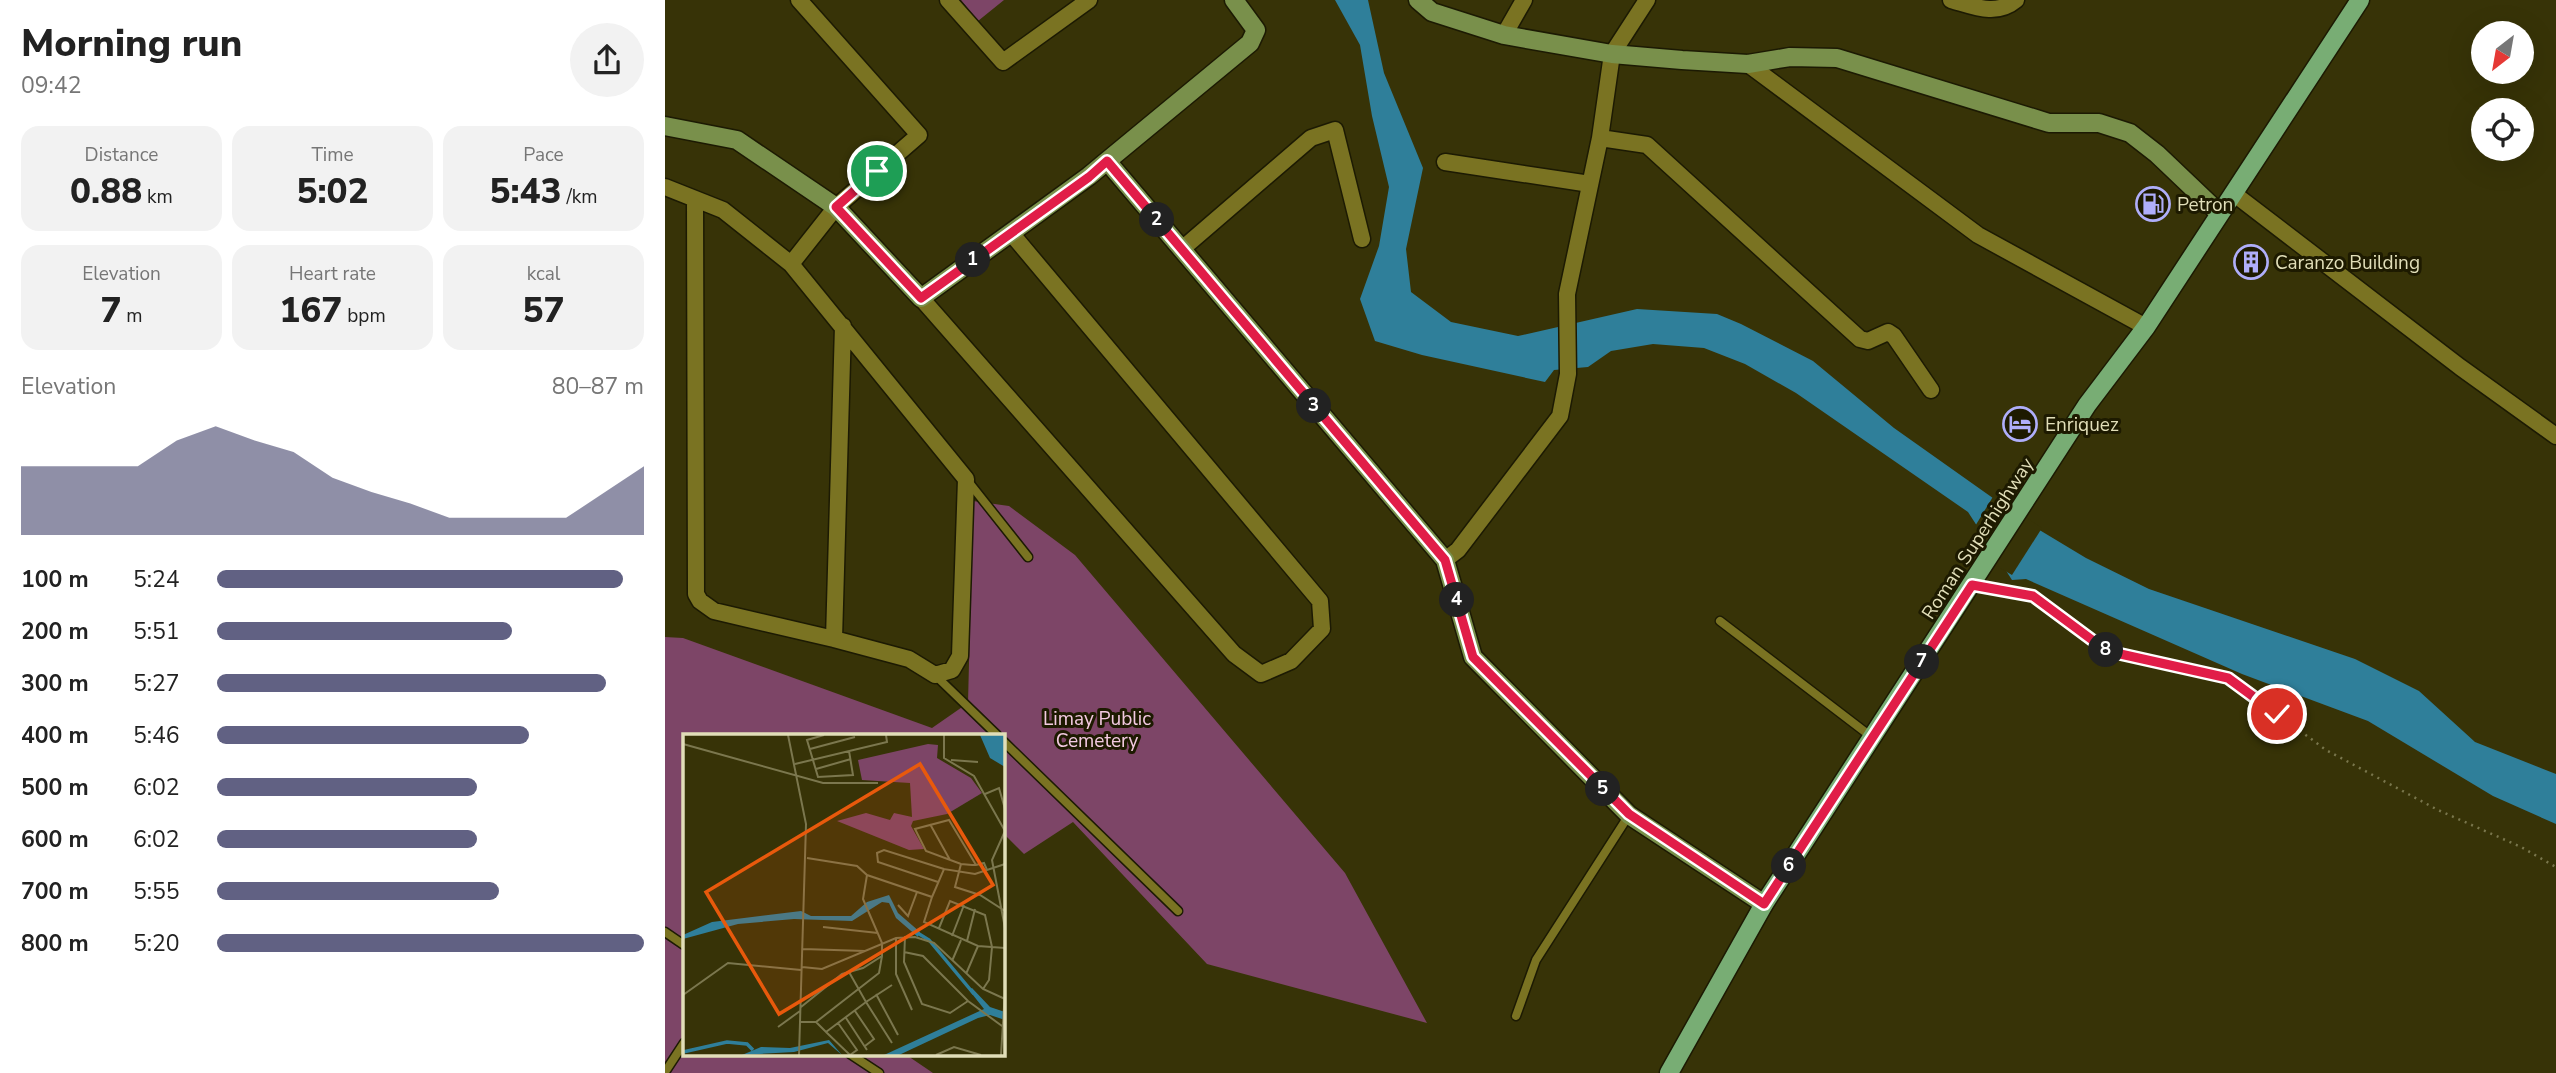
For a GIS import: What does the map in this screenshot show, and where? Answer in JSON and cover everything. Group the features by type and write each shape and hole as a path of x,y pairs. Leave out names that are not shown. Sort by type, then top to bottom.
{"main road":[{"name":"Roman Superhighway","path":"1669,1073 1764,904 1874,738 2087,405 2146,327 2360,0"}],"street":[{"path":"792,264 836,207 919,135 799,0"},
{"path":"948,0 1003,62 1089,0"},
{"path":"921,298 1089,177 1250,43 1257,30 1234,0"},
{"path":"1418,0 1504,35 1612,54 1748,64 1790,57 1837,58 2049,123 2099,123 2130,133 2157,154 2219,213"},
{"path":"1504,35 1524,0"},
{"path":"1445,560 1458,550 1560,416 1568,373 1567,294 1600,138 1612,54 1647,0"},
{"path":"1951,0 1991,11 2015,0"},
{"path":"1748,64 1978,235 2146,327"},
{"path":"665,126 737,139 836,207 921,298 1234,653 1261,674 1291,661 1322,629 1320,601 1011,233"},
{"path":"1182,249 1311,138 1335,130 1362,239"},
{"path":"1600,138 1647,145 1860,339 1868,341 1888,332 1894,336 1931,390"},
{"path":"1107,161 1445,560 1473,657 1629,814 1764,904"},
{"path":"1445,162 1590,184"},
{"path":"665,187 723,210 792,264 966,479 960,656 959,662 952,670 935,675 909,659 714,611 695,594 695,199"},
{"path":"2233,193 2556,436"},
{"path":"834,639 843,326"}],"lane":[{"path":"966,479 1028,557"},
{"path":"1720,621 1874,738"},
{"path":"935,675 996,734"},
{"path":"1005,743 1178,911"},
{"path":"1516,1016 1536,960 1629,814"},
{"path":"665,932 683,944"},
{"path":"665,1072 683,1045"},
{"path":"853,1056 879,1073"}],"path":[{"path":"1972,585 2033,596 2107,651 2228,678 2326,750 2438,810 2522,847 2556,867"}],"green space":[{"path":"961,0 1004,0 978,21"},
{"name":"Limay Public Cemetery","path":"973,501 1009,506 1075,555 1345,873 1427,1023 1207,964 1073,822 1024,854 1005,835 1005,734 683,734 683,1056 908,1056 933,1073 665,1073 665,637 683,638 932,728 968,703"}],"water":[{"path":"1335,0 1368,0 1384,73 1423,168 1406,249 1411,292 1451,322 1518,336 1637,309 1717,314 1741,324 1813,361 1894,428 2031,525 2086,558 2149,589 2355,659 2419,691 2475,742 2556,774 2556,824 2493,796 2368,721 2242,674 2026,579 2012,580 1968,512 1796,393 1745,364 1704,348 1653,344 1611,351 1588,367 1554,370 1545,382 1422,355 1375,341 1360,299 1379,246 1389,187 1372,116 1360,45"}],"pier":[{"path":"1994,495 2042,528 2012,575 2000,568 1974,528"}],"place":[{"name":"Petron","path":"2153,204"},
{"name":"Caranzo Building","path":"2251,262"},
{"name":"Enriquez","path":"2020,424"}],"route":[{"path":"877,171 836,207 921,298 1089,177 1107,161 1445,560 1473,657 1629,814 1764,904 1972,585 2033,596 2107,651 2228,678 2277,714"}]}
